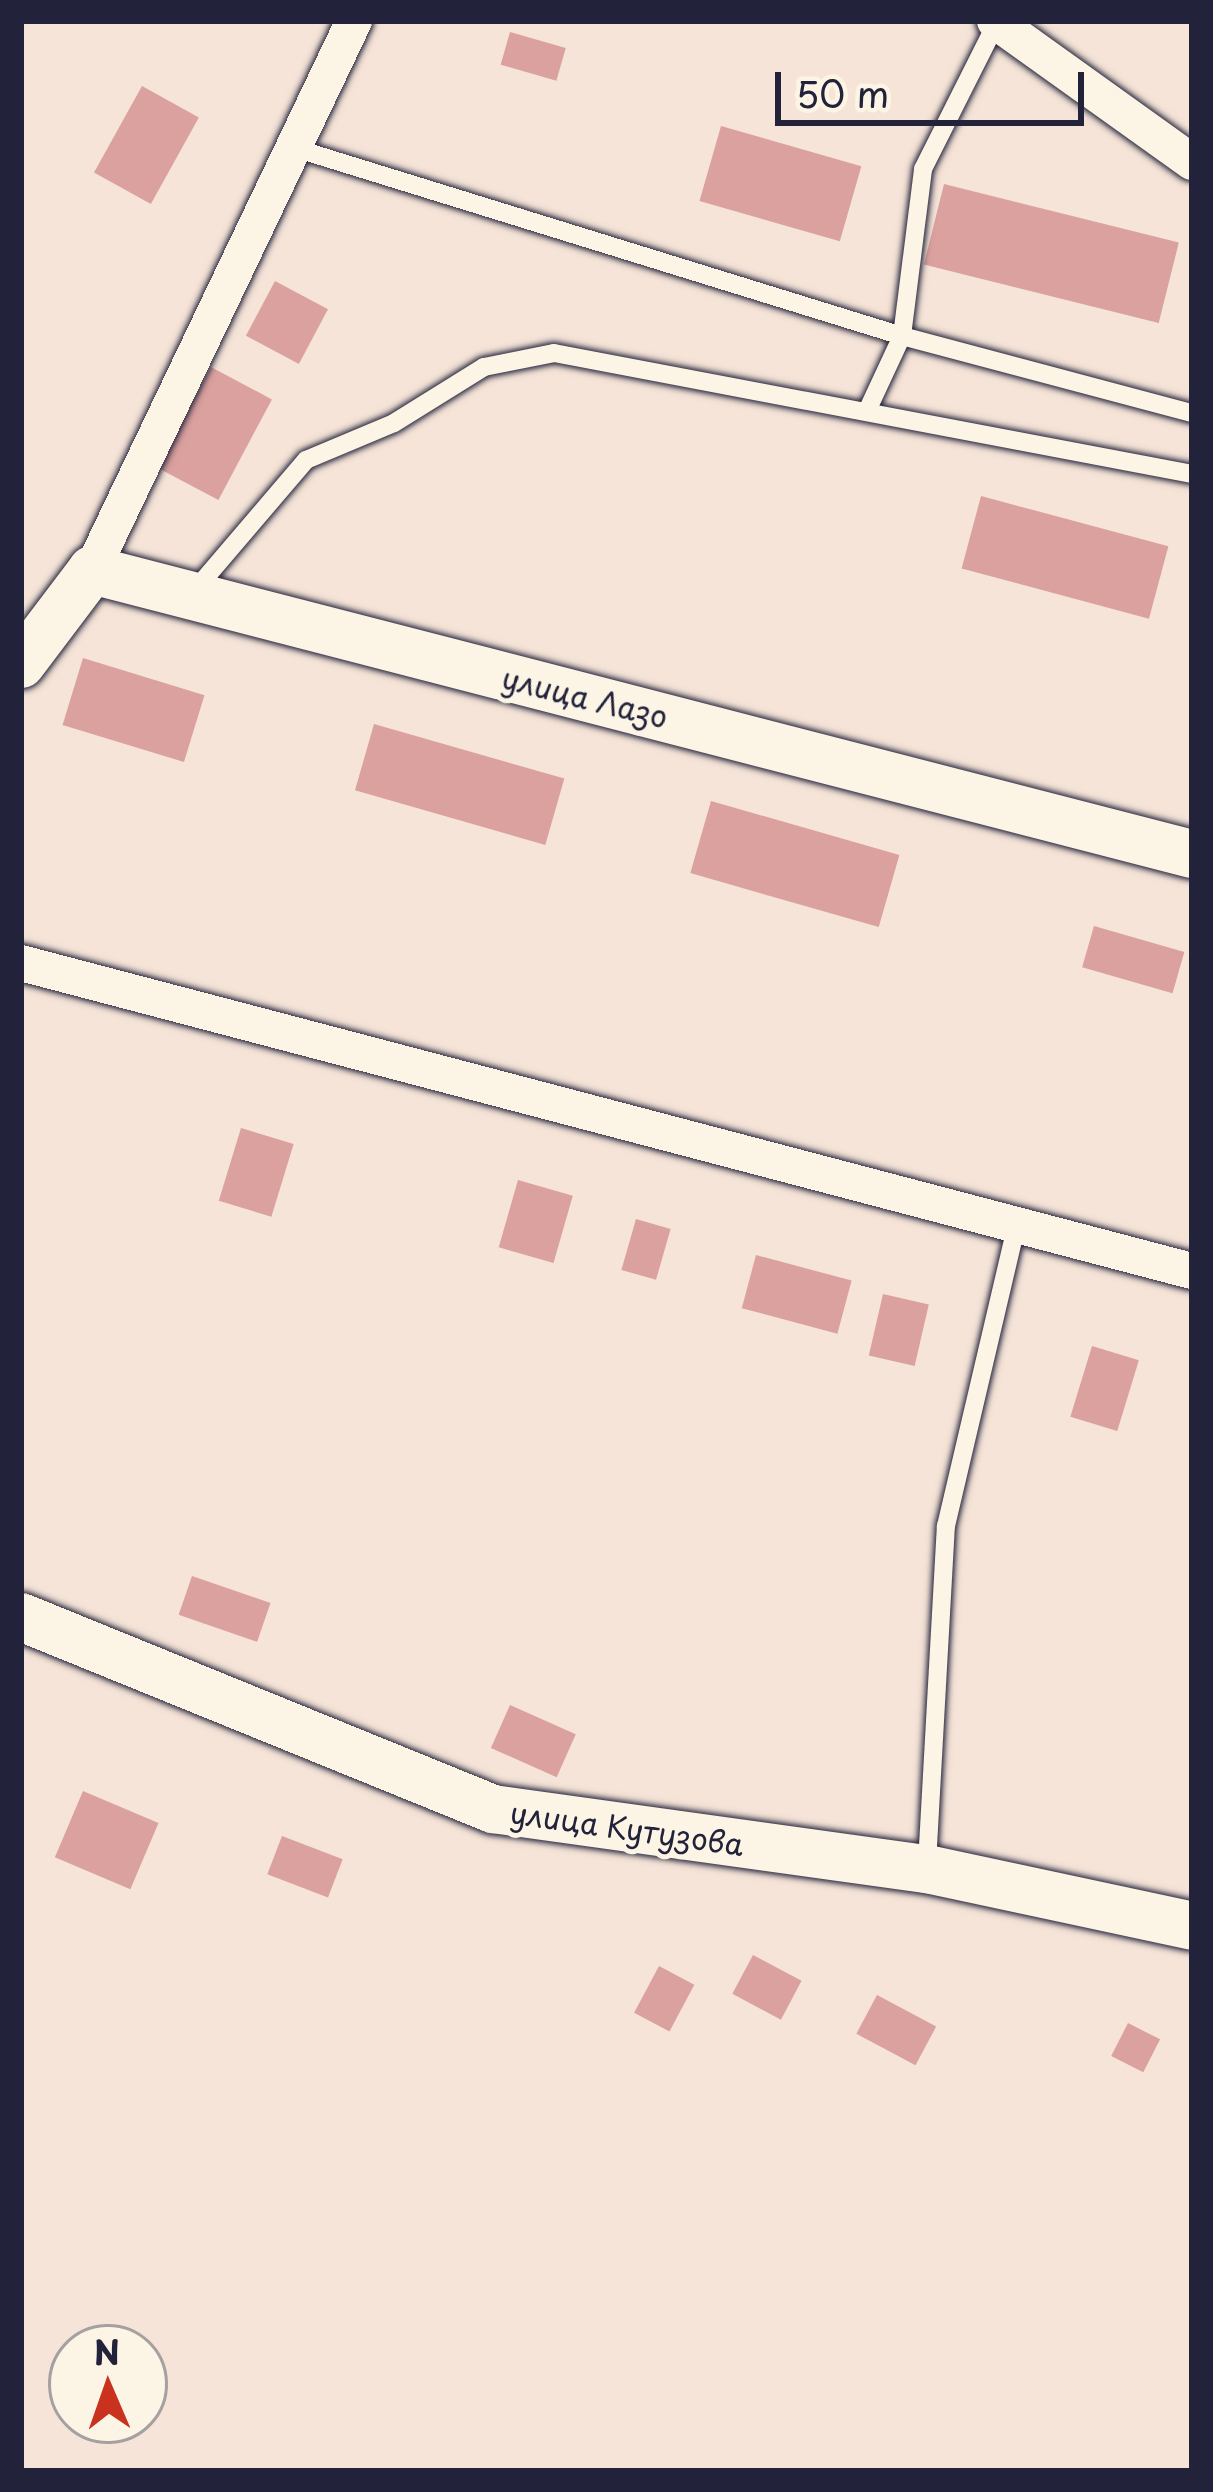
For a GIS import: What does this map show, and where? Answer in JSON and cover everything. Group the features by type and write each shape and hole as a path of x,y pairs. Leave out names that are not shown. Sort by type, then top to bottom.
{"street":[{"path":"21,664 92,570 287,146 354,21"},
{"path":"996,22 1192,162"},
{"name":"улица Лазо","path":"92,570 1190,848"},
{"path":"21,963 1192,1271"},
{"name":"улица Кутузова","path":"21,1617 493,1809 927,1869 1192,1926"}],"lane":[{"path":"867,411 902,336 923,169 996,22"},
{"path":"287,146 902,336 1192,413"},
{"path":"190,596 307,460 394,422 484,367 554,353 1192,474"},
{"path":"927,1869 946,1526 1017,1224"}],"building":[{"path":"510,32 566,48 556,81 501,65"},
{"path":"142,86 199,118 151,204 94,173"},
{"path":"721,126 861,166 840,241 700,201"},
{"path":"944,184 1179,243 1159,323 924,265"},
{"path":"275,281 328,309 299,364 246,336"},
{"path":"211,367 272,399 218,500 157,468"},
{"path":"981,496 1168,546 1149,619 962,568"},
{"path":"83,658 204,695 184,762 63,725"},
{"path":"374,724 564,779 545,845 355,790"},
{"path":"711,801 899,855 879,927 690,873"},
{"path":"1094,926 1184,952 1173,993 1082,967"},
{"path":"241,1128 294,1144 271,1217 219,1201"},
{"path":"518,1180 573,1196 553,1263 499,1247"},
{"path":"636,1219 671,1229 656,1280 621,1270"},
{"path":"756,1255 852,1281 837,1334 742,1308"},
{"path":"883,1294 929,1305 915,1366 869,1355"},
{"path":"1092,1346 1139,1360 1117,1431 1070,1417"},
{"path":"192,1576 270,1603 257,1642 179,1615"},
{"path":"510,1705 576,1734 557,1777 491,1748"},
{"path":"83,1791 158,1823 130,1889 55,1857"},
{"path":"282,1836 343,1859 328,1898 267,1874"},
{"path":"753,1955 802,1981 781,2020 732,1994"},
{"path":"659,1966 694,1985 669,2032 634,2013"},
{"path":"877,1995 936,2026 916,2065 856,2034"},
{"path":"1128,2023 1160,2039 1143,2072 1111,2056"}]}
